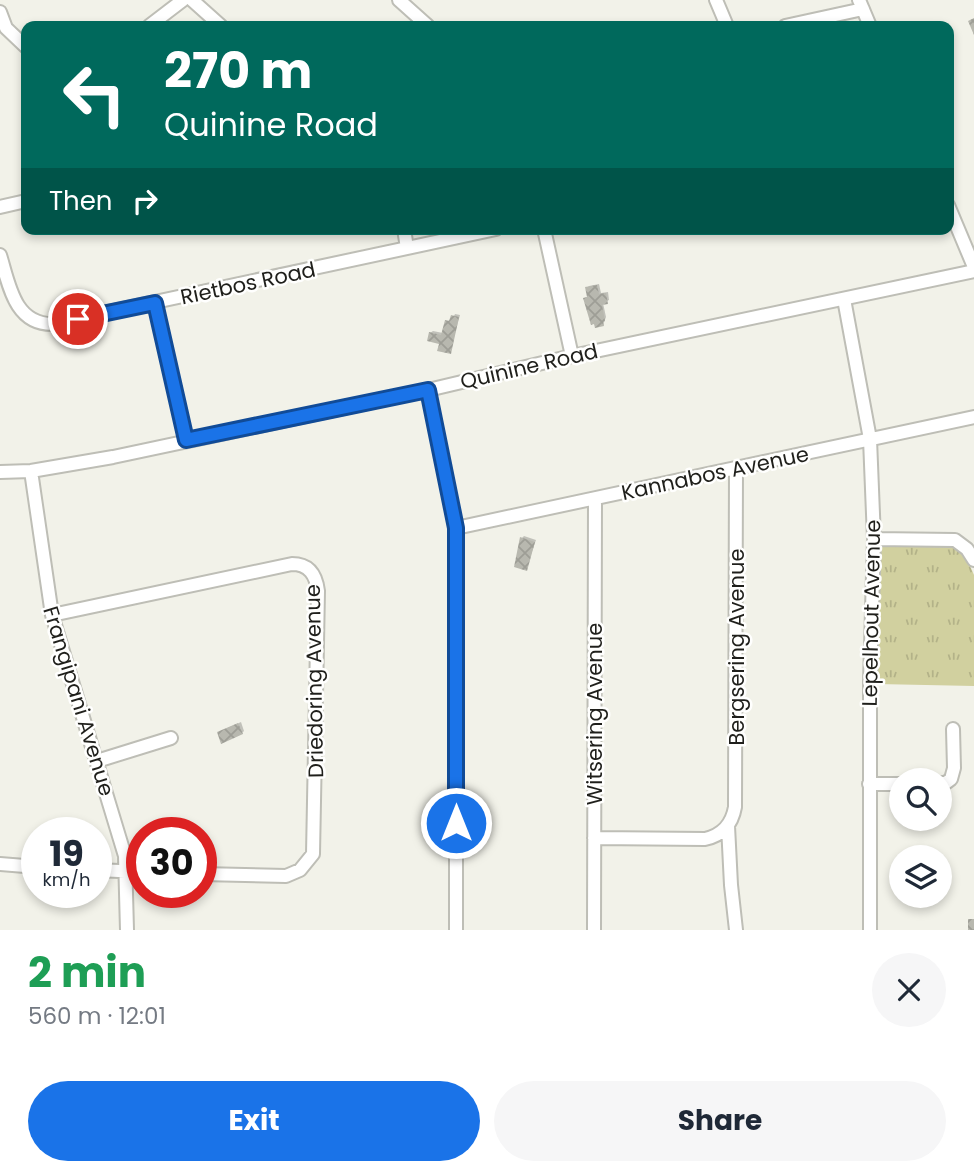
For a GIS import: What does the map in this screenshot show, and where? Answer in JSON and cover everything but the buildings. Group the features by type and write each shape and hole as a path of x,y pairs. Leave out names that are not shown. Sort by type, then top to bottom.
{"street":[{"path":"156,21 183,0"},
{"path":"192,0 215,21"},
{"path":"399,0 422,21"},
{"path":"716,0 725,21"},
{"path":"803,21 861,5"},
{"path":"0,12 6,28 21,42"},
{"path":"0,207 21,202"},
{"path":"954,220 974,269"},
{"path":"405,235 407,248"},
{"name":"Rietbos Road","path":"0,255 17,306 36,322 52,324 468,235"},
{"path":"545,235 572,356"},
{"name":"Quinine Road","path":"0,472 31,471 113,457 974,269"},
{"name":"Lepelhout Avenue","path":"844,299 870,439 874,539 869,784 870,930"},
{"path":"155,303 186,440"},
{"path":"428,390 456,528 456,930"},
{"name":"Kannabos Avenue","path":"456,528 974,416"},
{"name":"Bergsering Avenue","path":"736,468 735,807 728,826 736,930"},
{"name":"Frangipani Avenue","path":"31,471 52,615 126,864"},
{"name":"Witsering Avenue","path":"594,930 595,499"},
{"path":"874,539 955,540 963,544 974,560"},
{"name":"Driedoring Avenue","path":"52,615 292,564 308,568 314,575 318,591 313,854 300,870 286,876 217,874"},
{"path":"952,775 953,729"},
{"path":"97,761 171,738"},
{"path":"869,784 889,784"},
{"path":"594,838 705,839 719,834 728,826"},
{"path":"0,864 21,866"},
{"name":"Frangipani Avenue","path":"127,908 127,930"}],"green space":[{"path":"885,544 950,544 959,550 968,562 974,575 974,686 877,684 876,556 880,547"}],"route":[{"path":"78,319 155,303 186,440 428,390 456,528 456,823"}]}
